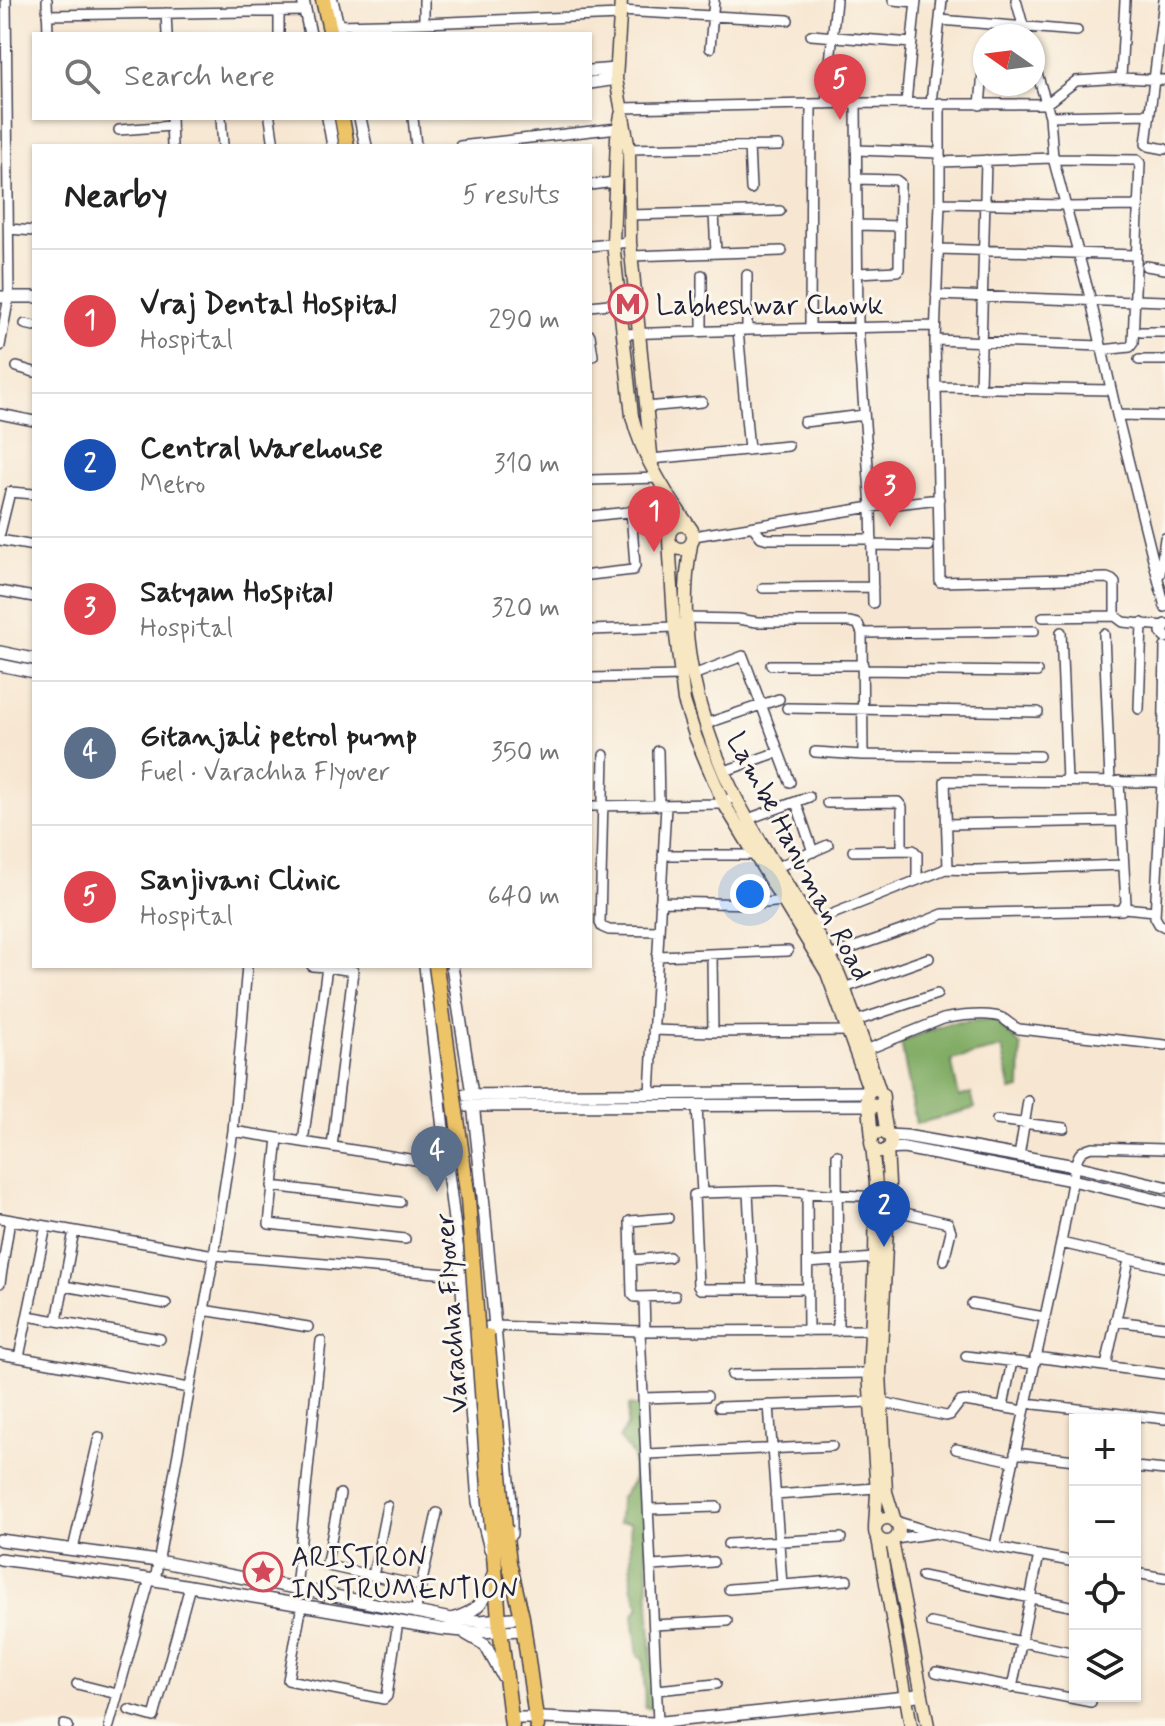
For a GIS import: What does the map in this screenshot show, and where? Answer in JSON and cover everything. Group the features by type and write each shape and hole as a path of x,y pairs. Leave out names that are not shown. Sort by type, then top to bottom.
{"main road":[{"path":"323,0 336,31"},
{"path":"307,4 320,32"},
{"path":"620,8 616,74 629,149 631,256 652,462"},
{"path":"622,108 618,128 613,243 632,416 637,435 652,462 667,501 692,537"},
{"path":"342,120 347,144"},
{"path":"351,120 357,144"},
{"name":"Lambe Hanuman Road","path":"667,501 675,627 687,675 725,771 729,799 748,819 836,968 875,1098"},
{"path":"685,525 692,537 684,550 676,549 669,538 670,531 676,526 685,525"},
{"name":"Lambe Hanuman Road","path":"692,537 686,572 687,675 684,701 696,738 755,855 827,973 866,1050 875,1098"},
{"name":"Varachha Flyover","path":"436,968 468,1199 502,1562"},
{"name":"Varachha Flyover","path":"445,968 473,1178 498,1529"},
{"path":"875,1098 890,1144 887,1149 888,1209 876,1330"},
{"path":"875,1098 872,1142 876,1197 876,1532 911,1726"},
{"path":"872,1142 879,1133 887,1135"},
{"path":"872,1142 878,1152 887,1149"},
{"path":"876,1402 886,1492 899,1528 893,1540 928,1726"},
{"path":"893,1540 884,1542 876,1532 877,1523 883,1518 895,1521"},
{"path":"502,1562 523,1624 536,1723"},
{"path":"502,1562 500,1625 512,1724"}],"street":[{"path":"0,346 9,229 4,104 6,0"},
{"path":"47,0 48,32"},
{"path":"332,0 336,31 620,8 788,20"},
{"path":"424,0 424,23"},
{"path":"710,48 714,0"},
{"path":"826,104 836,0"},
{"path":"893,0 916,1 906,103"},
{"path":"942,0 935,103 940,203 935,326 940,582 1107,578 1116,587 1115,616"},
{"path":"1016,0 1023,24"},
{"path":"1121,78 1125,0"},
{"path":"1164,0 1160,79 1150,114 1147,145 1165,149"},
{"path":"47,15 279,12 307,4 310,32"},
{"path":"279,12 279,32"},
{"path":"166,13 167,32"},
{"path":"940,20 988,24"},
{"path":"1045,32 1077,31"},
{"path":"811,35 912,43"},
{"path":"592,71 616,74"},
{"path":"592,82 616,74"},
{"path":"622,108 856,103 1046,104 1076,81 1160,79"},
{"path":"980,105 981,96"},
{"path":"1044,96 1050,116 1053,158 1165,607"},
{"path":"856,103 858,328 871,507 873,603"},
{"path":"810,328 811,104"},
{"path":"1050,116 1150,114"},
{"path":"221,120 223,144"},
{"path":"270,120 274,144"},
{"path":"328,120 333,144"},
{"path":"360,120 366,144"},
{"path":"413,120 416,144"},
{"path":"119,130 171,122 172,144"},
{"path":"478,144 618,128"},
{"path":"749,146 751,189"},
{"path":"629,149 779,146"},
{"path":"856,150 986,160 1053,158 1138,160 1140,163 1132,346 1102,348 935,340"},
{"path":"980,387 986,160"},
{"path":"856,179 899,181 900,226 899,269 857,273"},
{"path":"592,185 615,182"},
{"path":"940,203 1138,206"},
{"path":"629,215 780,211"},
{"path":"714,213 716,253"},
{"path":"857,225 900,226"},
{"path":"9,229 32,231"},
{"path":"592,246 630,242"},
{"path":"939,249 1135,255"},
{"path":"631,256 782,251"},
{"path":"1146,266 1165,269"},
{"path":"702,275 702,331"},
{"path":"747,275 743,330 749,450"},
{"path":"936,295 1165,301"},
{"path":"5,297 32,297"},
{"path":"592,306 618,303"},
{"path":"622,334 935,326"},
{"path":"1141,332 1165,332"},
{"path":"592,349 593,356"},
{"path":"1139,360 1165,360"},
{"path":"17,367 32,371"},
{"path":"936,387 1111,390"},
{"path":"646,407 702,402"},
{"path":"0,414 32,421"},
{"path":"804,422 864,415"},
{"path":"1117,415 1165,416"},
{"path":"652,462 788,446"},
{"path":"592,480 659,478"},
{"path":"0,533 10,492 32,492"},
{"path":"692,537 871,507 939,499"},
{"path":"592,516 631,511 667,501"},
{"path":"592,575 633,570 631,511"},
{"path":"753,527 761,537 768,539 929,546"},
{"path":"1159,581 1165,538"},
{"path":"0,540 32,546"},
{"path":"763,588 873,587"},
{"path":"0,591 32,597"},
{"path":"1043,617 1115,616 1123,622 1165,625 1162,632 1165,637"},
{"path":"687,618 858,624 862,633 863,755"},
{"path":"1139,709 1142,623"},
{"path":"592,630 675,627"},
{"path":"862,633 1034,631"},
{"path":"1061,632 1067,781"},
{"path":"1104,634 1114,781 1121,821 1124,908"},
{"path":"1165,647 1155,911 1159,924 1165,927"},
{"path":"0,652 32,659"},
{"path":"592,678 687,675 743,656 790,782"},
{"path":"0,665 32,672"},
{"path":"771,665 1037,672"},
{"path":"705,724 779,699"},
{"path":"787,708 1038,712"},
{"path":"650,1093 663,855 658,751"},
{"path":"725,771 778,752"},
{"path":"815,752 1039,756"},
{"path":"604,755 600,923 609,930 659,931"},
{"path":"810,923 948,868 945,781 1161,782"},
{"path":"748,819 809,797"},
{"path":"592,806 662,806 729,799"},
{"path":"796,802 813,852"},
{"path":"827,803 898,802 902,807 902,850"},
{"path":"946,824 1121,821"},
{"path":"777,867 828,845"},
{"path":"853,851 916,852 917,880"},
{"path":"663,855 755,855"},
{"path":"944,869 1123,865"},
{"path":"660,902 765,904 782,901"},
{"path":"829,956 943,914 1124,908 1155,911"},
{"path":"657,956 788,951"},
{"path":"712,954 713,1032"},
{"path":"844,988 929,958"},
{"path":"109,1726 158,1561 214,1255 233,1131 247,968"},
{"path":"303,1142 327,968"},
{"path":"332,1147 353,971 334,968"},
{"path":"425,968 461,1275 478,1502 481,1520 502,1562"},
{"path":"451,1619 471,1612 480,1604 502,1562 511,1503 484,1206 452,968"},
{"path":"653,1030 713,1032 855,1028 937,994"},
{"path":"866,1050 943,1019 986,1015 1001,1018 1011,1027 1019,1029 1165,1045"},
{"path":"472,1100 650,1093 875,1098"},
{"path":"440,1100 697,1106 875,1098"},
{"path":"1019,1156 1028,1101"},
{"path":"697,1106 702,1193"},
{"path":"997,1120 1064,1128"},
{"path":"233,1131 447,1165"},
{"path":"887,1135 1075,1166 1165,1187"},
{"path":"278,1138 268,1221 271,1225 405,1239"},
{"path":"995,1547 1079,1154 1092,1147 1165,1149"},
{"path":"887,1149 904,1148 1072,1180 1165,1202"},
{"path":"837,1155 838,1331"},
{"path":"272,1186 400,1202"},
{"path":"748,1192 753,1289"},
{"path":"808,1289 702,1290 698,1286 694,1198 702,1193 748,1192 876,1197"},
{"path":"807,1193 808,1331"},
{"path":"888,1209 948,1223 951,1231 944,1260"},
{"path":"668,1218 630,1221 632,1294 633,1297 675,1296"},
{"path":"0,1283 5,1219 214,1255 461,1275"},
{"path":"19,1357 46,1226"},
{"path":"57,1321 74,1231"},
{"path":"1061,1243 1165,1267"},
{"path":"631,1260 669,1257"},
{"path":"808,1263 875,1258"},
{"path":"1106,1366 1129,1260"},
{"path":"64,1286 166,1304"},
{"path":"644,1297 643,1398 658,1722"},
{"path":"972,1304 1044,1317"},
{"path":"203,1310 308,1327"},
{"path":"28,1316 160,1339"},
{"path":"1115,1321 1165,1327"},
{"path":"464,1328 876,1330"},
{"path":"296,1589 321,1341"},
{"path":"0,1354 189,1388"},
{"path":"966,1356 1106,1366 1165,1374"},
{"path":"1003,1407 1012,1361"},
{"path":"732,1375 875,1373"},
{"path":"643,1398 707,1396"},
{"path":"719,1407 876,1402 946,1416 965,1401 1003,1407 1165,1419"},
{"path":"769,1405 782,1585"},
{"path":"73,1549 99,1437"},
{"path":"647,1454 832,1446"},
{"path":"956,1449 1014,1457 1069,1460"},
{"path":"1141,1468 1165,1470"},
{"path":"775,1495 876,1488"},
{"path":"340,1494 327,1564 421,1586"},
{"path":"373,1576 387,1506"},
{"path":"649,1509 717,1507"},
{"path":"415,1613 437,1513"},
{"path":"895,1521 995,1547 1069,1561"},
{"path":"893,1540 935,1533"},
{"path":"728,1544 841,1538"},
{"path":"0,1540 158,1561 415,1613 500,1625"},
{"path":"1012,1688 1039,1555"},
{"path":"0,1559 152,1580 458,1631 485,1645 507,1685"},
{"path":"652,1566 713,1562"},
{"path":"1141,1574 1165,1578"},
{"path":"922,1576 1069,1606"},
{"path":"729,1589 847,1580"},
{"path":"129,1710 154,1717 190,1586"},
{"path":"302,1605 288,1680 384,1699 387,1696 398,1621"},
{"path":"654,1625 727,1621"},
{"path":"931,1623 1069,1652"},
{"path":"458,1631 523,1624"},
{"path":"936,1672 1069,1698"},
{"path":"77,1684 117,1694"},
{"path":"657,1690 716,1684"},
{"path":"512,1724 658,1722 921,1694"}],"green space":[{"path":"993,1019 1021,1046 1020,1089 1011,1091 1002,1048 951,1060 959,1097 971,1093 975,1108 916,1124 901,1042 949,1023"},
{"path":"629,1405 640,1407 654,1708 645,1708 643,1658 638,1656 633,1615 640,1607 632,1587 630,1523 619,1523 620,1498 633,1482 633,1456 619,1438 627,1426"}],"place":[{"name":"Sanjivani Clinic","path":"840,120"},
{"name":"Labheshwar Chowk","path":"628,304"},
{"name":"Satyam Hospital","path":"890,527"},
{"name":"Vraj Dental Hospital","path":"654,552"},
{"name":"Gitanjali petrol pump","path":"437,1192"},
{"name":"Central Warehouse","path":"884,1247"},
{"name":"ARISTRON INSTRUMENTION","path":"263,1572"}]}
